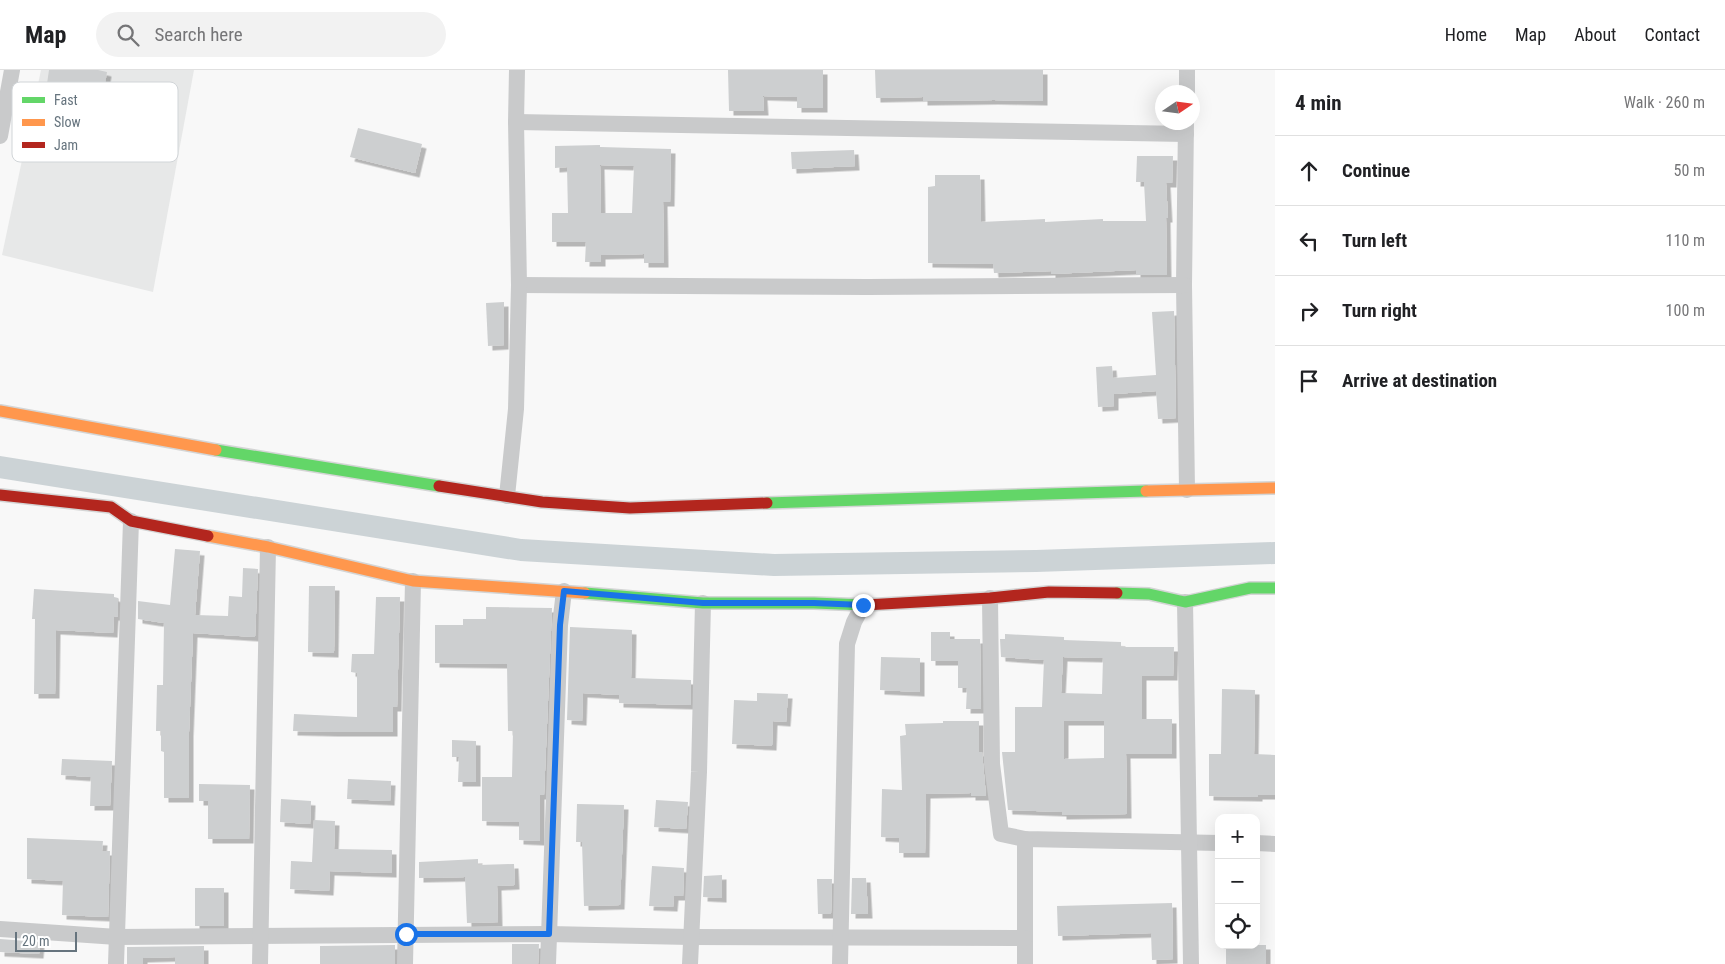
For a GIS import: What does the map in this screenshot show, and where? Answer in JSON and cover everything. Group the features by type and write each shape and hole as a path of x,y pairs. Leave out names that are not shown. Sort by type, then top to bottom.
{"street":[{"path":"0,136 12,70"},
{"path":"506,496 516,409 519,285 517,70"},
{"path":"1187,85 1188,70"},
{"path":"516,122 1155,128"},
{"path":"1186,130 1184,285 1187,490"},
{"path":"519,285 868,287 1184,285"},
{"path":"0,411 184,444 542,502 630,508 858,499 1275,488"},
{"path":"0,495 111,507 131,521 268,547 413,581 703,603 863,605 990,598 1049,592 1148,594 1185,602 1250,588 1275,588"},
{"path":"116,964 131,521"},
{"path":"260,964 268,547"},
{"path":"406,964 413,581"},
{"path":"548,964 560,625 564,591"},
{"path":"990,598 992,764 1001,834 1025,839 1215,843"},
{"path":"1185,602 1192,964"},
{"path":"690,964 699,772 703,603"},
{"path":"840,964 847,644 854,622 863,605"},
{"path":"1025,839 1025,964"},
{"path":"1260,843 1275,844"},
{"path":"0,929 117,937 549,934 690,937 1025,938"}],"shaded area":[{"path":"41,70 194,70 178,157 178,82 38,82"},
{"path":"22,162 177,162 153,292 2,255"}],"building":[{"path":"49,70 98,70 107,72 105,82 47,82"},
{"path":"728,70 823,70 823,108 797,108 797,97 763,96 764,111 729,111"},
{"path":"875,70 1043,70 1043,101 923,101 923,97 876,98"},
{"path":"358,128 422,144 415,173 350,157"},
{"path":"600,145 600,147 671,149 670,202 663,202 664,263 644,263 644,254 601,255 601,262 585,262 586,242 552,242 552,213 568,213 567,167 555,168 555,146","holes":["600,165 634,166 632,213 601,213"]},
{"path":"854,150 855,166 792,169 791,152"},
{"path":"1137,156 1173,156 1172,183 1166,183 1168,218 1166,218 1167,275 1136,275 1136,270 1051,274 1051,271 994,273 993,264 928,263 928,187 935,186 935,175 980,175 981,222 1045,219 1045,222 1103,219 1103,221 1146,221 1144,182 1136,182"},
{"path":"504,302 504,345 488,346 486,303"},
{"path":"1174,311 1176,418 1158,419 1156,391 1114,394 1114,406 1098,407 1096,367 1112,366 1113,378 1156,375 1152,312"},
{"path":"175,549 200,551 195,615 228,616 229,596 242,597 243,568 258,569 255,637 193,633 189,732 189,798 164,798 164,752 161,751 161,731 156,731 157,685 163,685 164,623 138,619 138,601 170,605"},
{"path":"309,586 335,586 334,653 308,652"},
{"path":"34,589 114,594 114,597 118,598 118,617 114,616 113,633 56,630 55,694 34,694 35,619 32,619"},
{"path":"376,597 400,597 397,707 393,707 393,732 293,731 294,714 357,717 357,673 351,672 352,654 374,654"},
{"path":"486,607 552,608 544,795 540,795 540,841 519,840 519,822 482,821 482,777 512,777 513,731 508,731 507,664 435,663 435,625 463,625 463,619 486,619"},
{"path":"570,627 632,630 631,678 691,680 691,705 619,703 619,695 583,693 582,721 567,720"},
{"path":"931,632 950,632 950,639 980,639 981,709 966,709 967,688 958,688 958,661 931,661"},
{"path":"1005,634 1064,637 1064,640 1121,642 1121,647 1174,647 1173,676 1142,676 1142,719 1172,719 1172,754 1126,754 1127,814 1062,815 1062,812 1008,810 1002,752 1015,752 1015,707 1042,707 1044,660 1001,657 1000,639 1005,639","holes":["1063,657 1103,658 1102,694 1061,693","1064,721 1104,721 1104,758 1064,759"]},
{"path":"881,657 920,658 920,692 880,690"},
{"path":"1222,689 1255,690 1254,754 1275,755 1275,795 1258,795 1258,797 1209,796 1209,754 1221,754"},
{"path":"757,693 788,694 786,722 773,721 772,746 732,744 734,700 757,701"},
{"path":"943,721 979,721 979,752 982,752 986,796 971,796 971,793 926,794 925,853 899,853 899,838 881,837 882,789 902,790 900,736 906,735 905,724 943,723"},
{"path":"452,740 476,741 476,782 458,782 459,757 452,757"},
{"path":"62,759 112,761 110,806 90,806 91,777 61,775"},
{"path":"348,779 391,781 390,801 347,799"},
{"path":"199,784 250,785 249,839 208,839 208,801 199,801"},
{"path":"281,799 311,801 310,824 280,822"},
{"path":"656,800 688,802 686,829 654,827"},
{"path":"577,804 624,805 620,905 584,906 582,842 576,842"},
{"path":"314,820 335,821 334,849 392,850 392,873 330,871 329,891 290,889 291,861 312,862"},
{"path":"27,838 103,841 102,851 110,851 108,917 62,915 63,881 27,879"},
{"path":"478,859 478,865 514,864 515,885 497,886 498,922 467,923 465,877 419,878 419,862"},
{"path":"652,866 684,868 683,896 674,896 673,907 649,906"},
{"path":"722,875 722,898 703,897 704,876"},
{"path":"852,878 866,878 868,914 851,914"},
{"path":"817,879 832,879 831,914 818,914"},
{"path":"195,888 224,888 224,926 195,926"},
{"path":"1172,903 1173,959 1152,960 1151,933 1058,936 1057,906"},
{"path":"0,939 40,942 39,954 0,952"},
{"path":"512,944 539,944 538,964 512,964"},
{"path":"395,945 395,964 320,964 320,946"},
{"path":"1260,945 1266,945 1266,964 1226,964 1226,949 1260,949"},
{"path":"204,946 204,964 175,964 175,957 143,958 143,964 127,964 127,947"}],"waterway":[{"path":"0,467 521,550 774,565 1036,561 1275,553"}],"traffic: fast":[{"path":"216,450 439,486"},
{"path":"767,503 1146,491"},
{"path":"1117,593 1149,594 1185,602 1250,588 1275,588"},
{"path":"585,593 703,603 865,605"}],"traffic: slow":[{"path":"0,411 216,450"},
{"path":"1146,491 1275,488"},
{"path":"208,536 268,547 413,581 585,593"}],"traffic: jam":[{"path":"439,486 542,502 630,508 767,503"},
{"path":"0,495 111,507 131,521 208,536"},
{"path":"865,605 990,598 1049,592 1117,593"}],"route":[{"path":"406,934 549,934 560,625 564,591 703,603 863,605"}]}
